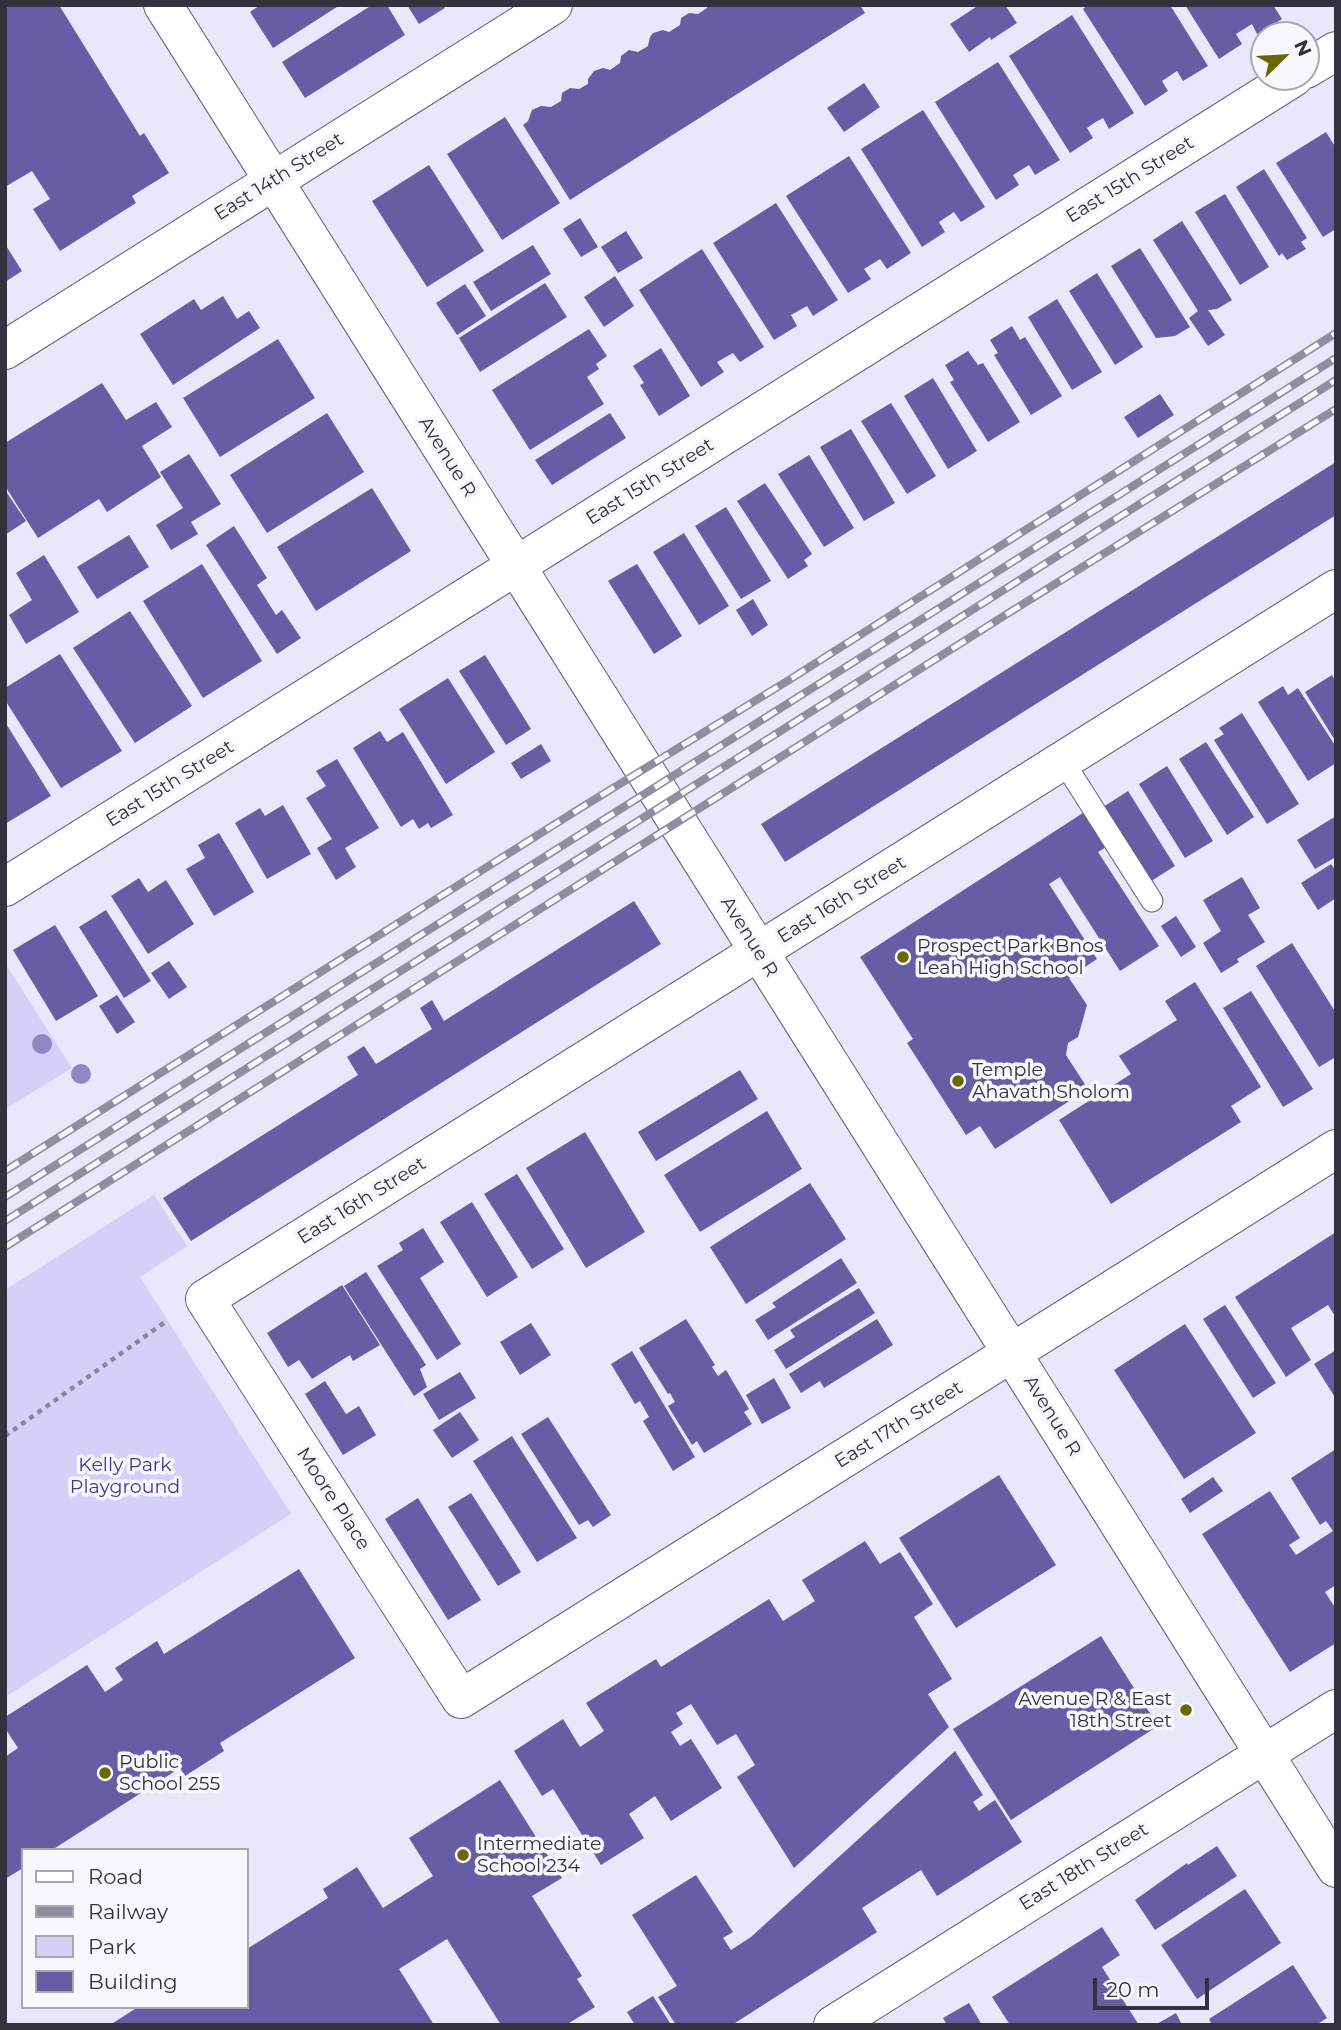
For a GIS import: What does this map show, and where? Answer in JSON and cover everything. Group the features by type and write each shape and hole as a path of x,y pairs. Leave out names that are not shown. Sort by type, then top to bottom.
{"street":[{"name":"Avenue R","path":"163,5 1336,1868"},
{"name":"East 14th Street","path":"5,350 553,5"},
{"path":"1320,61 1336,51"},
{"name":"East 15th Street","path":"5,887 1272,91"},
{"name":"East 16th Street","path":"205,1299 1336,589"},
{"name":"East 17th Street","path":"461,1699 1336,1149"},
{"name":"Moore Place","path":"205,1299 461,1699"},
{"name":"East 18th Street","path":"833,2025 1336,1709"}],"lane":[{"path":"1063,761 1152,901"}],"path":[{"path":"5,1436 168,1320"}],"green space":[{"path":"5,963 72,1068 5,1109"},
{"name":"Kelly Park Playground","path":"154,1195 187,1246 140,1277 291,1514 5,1697 5,1290"}],"building":[{"path":"5,5 59,5 140,136 144,133 169,173 132,196 136,203 60,251 33,209 50,199 32,171 5,187"},
{"path":"260,5 340,5 273,48 250,12"},
{"path":"372,5 387,5 405,35 305,98 282,62"},
{"path":"407,5 443,5 445,8 419,24"},
{"path":"707,5 860,5 865,13 570,200 523,125 528,121 532,110 541,106 551,107 561,101 562,93 570,88 579,89 588,84 594,71 603,68 610,70 620,63 621,56 629,50 638,52 648,46 653,33 663,30 669,32 680,25 681,18 689,13 698,14 707,8"},
{"path":"979,5 1005,5 1017,23 969,52 950,24"},
{"path":"1088,5 1170,5 1208,66 1183,81 1177,71 1162,81 1168,91 1145,106 1083,9"},
{"path":"1185,5 1273,5 1282,19 1250,21 1250,25 1236,34 1242,44 1219,59"},
{"path":"1072,15 1134,113 1109,129 1103,118 1094,123 1087,128 1093,138 1070,153 1009,56"},
{"path":"998,62 1060,160 1035,175 1029,165 1013,175 1019,185 996,200 935,102"},
{"path":"864,83 880,107 844,132 827,108"},
{"path":"923,110 985,207 961,222 954,212 939,222 945,232 922,247 861,149"},
{"path":"505,117 560,203 502,240 447,154"},
{"path":"1326,132 1336,148 1336,229 1323,237 1276,163"},
{"path":"849,156 911,253 887,269 880,259 864,269 871,279 848,293 786,196"},
{"path":"429,165 484,251 427,287 372,201"},
{"path":"1264,169 1307,238 1301,242 1306,249 1287,260 1282,253 1279,256 1236,187"},
{"path":"1225,194 1269,267 1240,285 1195,212"},
{"path":"776,203 838,300 813,316 807,306 791,315 797,326 774,340 713,243"},
{"path":"580,218 598,247 581,257 563,229"},
{"path":"1182,221 1232,300 1217,309 1208,310 1225,335 1208,346 1189,318 1198,311 1153,240"},
{"path":"626,231 643,258 618,273 601,247"},
{"path":"5,244 22,271 5,282"},
{"path":"533,245 551,274 491,311 473,282"},
{"path":"1140,248 1190,327 1175,336 1156,338 1111,266"},
{"path":"702,249 764,347 740,362 733,353 717,362 724,372 701,387 639,290"},
{"path":"1097,273 1143,347 1115,365 1069,291"},
{"path":"615,276 634,306 604,327 584,297"},
{"path":"545,283 567,317 480,372 459,338"},
{"path":"465,284 486,316 457,335 436,303"},
{"path":"223,296 237,319 249,311 260,328 173,385 140,334 194,299 201,310"},
{"path":"1057,299 1102,372 1072,390 1028,317"},
{"path":"1012,326 1020,340 1025,337 1062,396 1031,415 994,355 998,353 990,340"},
{"path":"589,329 607,356 596,364 599,369 587,377 604,404 530,450 492,390"},
{"path":"278,339 315,398 220,457 183,398"},
{"path":"661,348 690,396 659,416 640,385 644,383 633,366"},
{"path":"968,351 978,365 983,363 1020,422 988,442 950,382 954,380 945,365"},
{"path":"933,378 977,451 948,469 904,396"},
{"path":"102,383 126,420 156,402 172,427 142,446 161,477 107,512 99,499 38,538 5,486 5,443"},
{"path":"1160,394 1174,415 1138,438 1124,417"},
{"path":"891,403 936,476 907,494 861,421"},
{"path":"327,413 364,472 267,533 230,475"},
{"path":"610,413 626,438 552,485 535,460"},
{"path":"851,429 895,503 864,521 820,447"},
{"path":"189,454 221,504 191,522 198,534 171,550 156,525 183,508 160,472"},
{"path":"809,455 854,528 824,547 778,474"},
{"path":"1336,462 1336,515 785,862 761,824"},
{"path":"765,483 812,554 804,560 808,566 788,579 737,501"},
{"path":"372,488 411,551 316,611 277,547"},
{"path":"5,490 26,521 5,535"},
{"path":"726,507 771,581 741,599 695,526"},
{"path":"234,526 267,578 257,585 276,615 282,610 301,638 277,654 206,545"},
{"path":"684,533 729,606 699,625 653,552"},
{"path":"129,535 149,567 97,599 77,567"},
{"path":"44,555 79,612 26,644 9,615 32,600 16,573"},
{"path":"202,564 262,661 203,698 143,601"},
{"path":"637,564 682,636 654,654 608,581"},
{"path":"753,599 768,625 752,636 736,610"},
{"path":"130,611 192,706 135,743 73,648"},
{"path":"60,654 122,751 61,788 5,700 5,688"},
{"path":"485,655 531,729 506,745 459,671"},
{"path":"1332,675 1336,682 1336,742 1305,692"},
{"path":"448,678 495,752 446,784 399,709"},
{"path":"1283,686 1288,695 1298,688 1336,747 1336,763 1308,781 1258,702"},
{"path":"1242,713 1299,804 1267,824 1214,740 1224,734 1219,728"},
{"path":"5,722 51,796 5,824"},
{"path":"380,731 387,742 403,732 453,815 431,828 428,823 419,829 413,819 401,827 353,748"},
{"path":"1206,742 1254,817 1227,835 1179,759"},
{"path":"541,744 551,761 521,779 511,763"},
{"path":"337,759 379,828 345,848 356,867 336,880 317,848 332,839 306,798 326,786 316,771"},
{"path":"1167,766 1213,841 1185,858 1139,784"},
{"path":"1128,791 1175,866 1148,883 1100,809"},
{"path":"283,805 311,854 267,879 235,823 260,808 265,816"},
{"path":"1086,811 1108,846 1098,852 1159,946 1120,971 1060,877 1049,884 1097,959 1069,978 1087,1005 1078,1037 1068,1043 1066,1055 1088,1089 995,1149 980,1126 966,1135 907,1043 913,1039 860,957"},
{"path":"1336,816 1336,857 1315,869 1297,840"},
{"path":"219,833 254,892 214,916 186,869 205,858 198,845"},
{"path":"1331,864 1336,871 1336,898 1318,910 1301,883"},
{"path":"1242,877 1260,908 1248,915 1265,942 1237,959 1239,962 1221,973 1203,943 1221,931 1203,900"},
{"path":"139,878 148,892 166,880 194,924 148,954 111,896"},
{"path":"634,901 661,944 191,1241 163,1198 358,1075 347,1057 364,1046 376,1064 432,1029 420,1008 432,1000 444,1021"},
{"path":"106,910 151,981 124,998 79,927"},
{"path":"1176,916 1196,947 1181,957 1161,926"},
{"path":"55,925 98,996 56,1021 13,950"},
{"path":"1292,943 1336,1013 1336,1057 1319,1067 1256,966"},
{"path":"169,961 187,987 169,999 151,973"},
{"path":"1195,982 1261,1087 1231,1106 1241,1122 1111,1204 1059,1120 1131,1074 1119,1056 1177,1020 1165,1001"},
{"path":"1251,991 1313,1089 1283,1107 1223,1008"},
{"path":"117,995 135,1022 117,1034 99,1006"},
{"path":"740,1070 758,1099 656,1161 638,1132"},
{"path":"767,1111 802,1169 700,1232 664,1175"},
{"path":"585,1132 645,1232 586,1268 526,1168"},
{"path":"517,1174 564,1249 532,1269 484,1194"},
{"path":"810,1183 846,1239 746,1304 710,1247"},
{"path":"472,1202 518,1277 487,1297 440,1222"},
{"path":"423,1228 444,1262 420,1278 461,1344 437,1360 377,1266 403,1250 399,1243"},
{"path":"1336,1232 1336,1318 1328,1305 1291,1328 1311,1360 1286,1377 1235,1297"},
{"path":"841,1258 857,1283 768,1340 755,1320 776,1307 772,1303"},
{"path":"366,1272 426,1365 420,1369 427,1387 414,1396 344,1286"},
{"path":"342,1285 380,1345 353,1361 350,1355 312,1379 299,1360 288,1367 267,1333"},
{"path":"859,1288 875,1313 786,1369 774,1350 795,1337 790,1330"},
{"path":"1225,1305 1276,1383 1253,1398 1203,1319"},
{"path":"686,1319 715,1365 712,1367 718,1376 726,1370 749,1409 744,1412 752,1424 704,1453 697,1441 692,1445 668,1406 675,1402 639,1348"},
{"path":"877,1319 893,1345 824,1388 820,1381 801,1393 789,1374"},
{"path":"531,1323 551,1355 520,1375 500,1342"},
{"path":"1185,1324 1256,1433 1184,1479 1114,1370"},
{"path":"1336,1350 1336,1399 1314,1364"},
{"path":"632,1351 695,1457 673,1471 643,1421 649,1417 640,1401 635,1404 611,1364"},
{"path":"460,1372 476,1398 439,1420 423,1394"},
{"path":"774,1378 791,1408 762,1424 746,1395"},
{"path":"325,1381 346,1414 359,1406 376,1435 343,1455 305,1394"},
{"path":"460,1412 479,1440 452,1458 433,1430"},
{"path":"548,1417 611,1515 593,1527 588,1520 579,1525 521,1434"},
{"path":"512,1436 577,1538 537,1562 473,1461"},
{"path":"1336,1449 1336,1585 1325,1592 1336,1609 1336,1643 1290,1672 1202,1534 1270,1491 1300,1538 1289,1545 1296,1555 1333,1531 1326,1521 1320,1525 1291,1478"},
{"path":"999,1475 1056,1565 956,1628 899,1538"},
{"path":"1213,1477 1223,1491 1190,1513 1181,1499"},
{"path":"471,1493 521,1572 498,1586 448,1507"},
{"path":"418,1498 481,1600 448,1620 385,1519"},
{"path":"865,1541 880,1564 900,1552 933,1604 914,1617 952,1679 928,1694 949,1727 794,1868 737,1777 755,1765 736,1734 717,1745 691,1704 676,1713 683,1724 671,1732 680,1746 691,1739 722,1788 671,1821 655,1796 629,1814 644,1838 601,1865 553,1789 542,1796 514,1751 563,1719 580,1747 604,1731 586,1703 656,1659 661,1667 769,1599 783,1621 815,1601 802,1580"},
{"name":"Public School 255","path":"299,1569 355,1658 220,1743 224,1751 185,1776 180,1768 55,1848 21,1848 21,1869 5,1879 5,1757 18,1748 5,1728 5,1717 87,1665 105,1692 123,1680 115,1668 157,1641 164,1654"},
{"path":"1101,1636 1158,1726 1011,1820 953,1729"},
{"path":"955,1751 983,1795 973,1802 979,1811 995,1800 1022,1842 937,1896 921,1870 862,1908 877,1932 732,2025 676,2025 658,1997 677,1986 632,1915 696,1875 733,1932 723,1938 731,1950 751,1937"},
{"name":"Intermediate School 234","path":"500,1780 562,1878 532,1896 582,1976 577,1979 595,2007 566,2025 501,2025 447,1939 399,1969 434,2025 114,2025 113,2023 135,2009 248,2009 248,1948 328,1898 323,1889 357,1867 383,1908 433,1876 409,1838"},
{"path":"1217,1846 1237,1876 1155,1930 1135,1900 1187,1863 1188,1865"},
{"path":"1245,1889 1281,1943 1197,1999 1161,1945"},
{"path":"1102,1927 1120,1955 1102,1967 1139,2025 1010,2025 992,1997"},
{"path":"1293,1965 1327,2018 1316,2025 1212,2025 1209,2019"},
{"path":"653,1996 670,2023 635,2025 627,2012"},
{"path":"969,2003 982,2025 947,2025 943,2018"},
{"path":"1176,2013 1182,2025 1155,2025"}],"railway":[{"path":"5,1171 579,809 789,680 1336,333"},
{"path":"5,1197 1336,358"},
{"path":"5,1221 1336,380"},
{"path":"5,1247 1336,409"}],"place":[{"name":"Prospect Park Bnos Leah High School","path":"903,957"},
{"name":"Temple Ahavath Sholom","path":"958,1081"},
{"name":"Avenue R & East 18th Street","path":"1186,1710"},
{"name":"Public School 255","path":"105,1773"},
{"name":"Intermediate School 234","path":"463,1855"}]}
